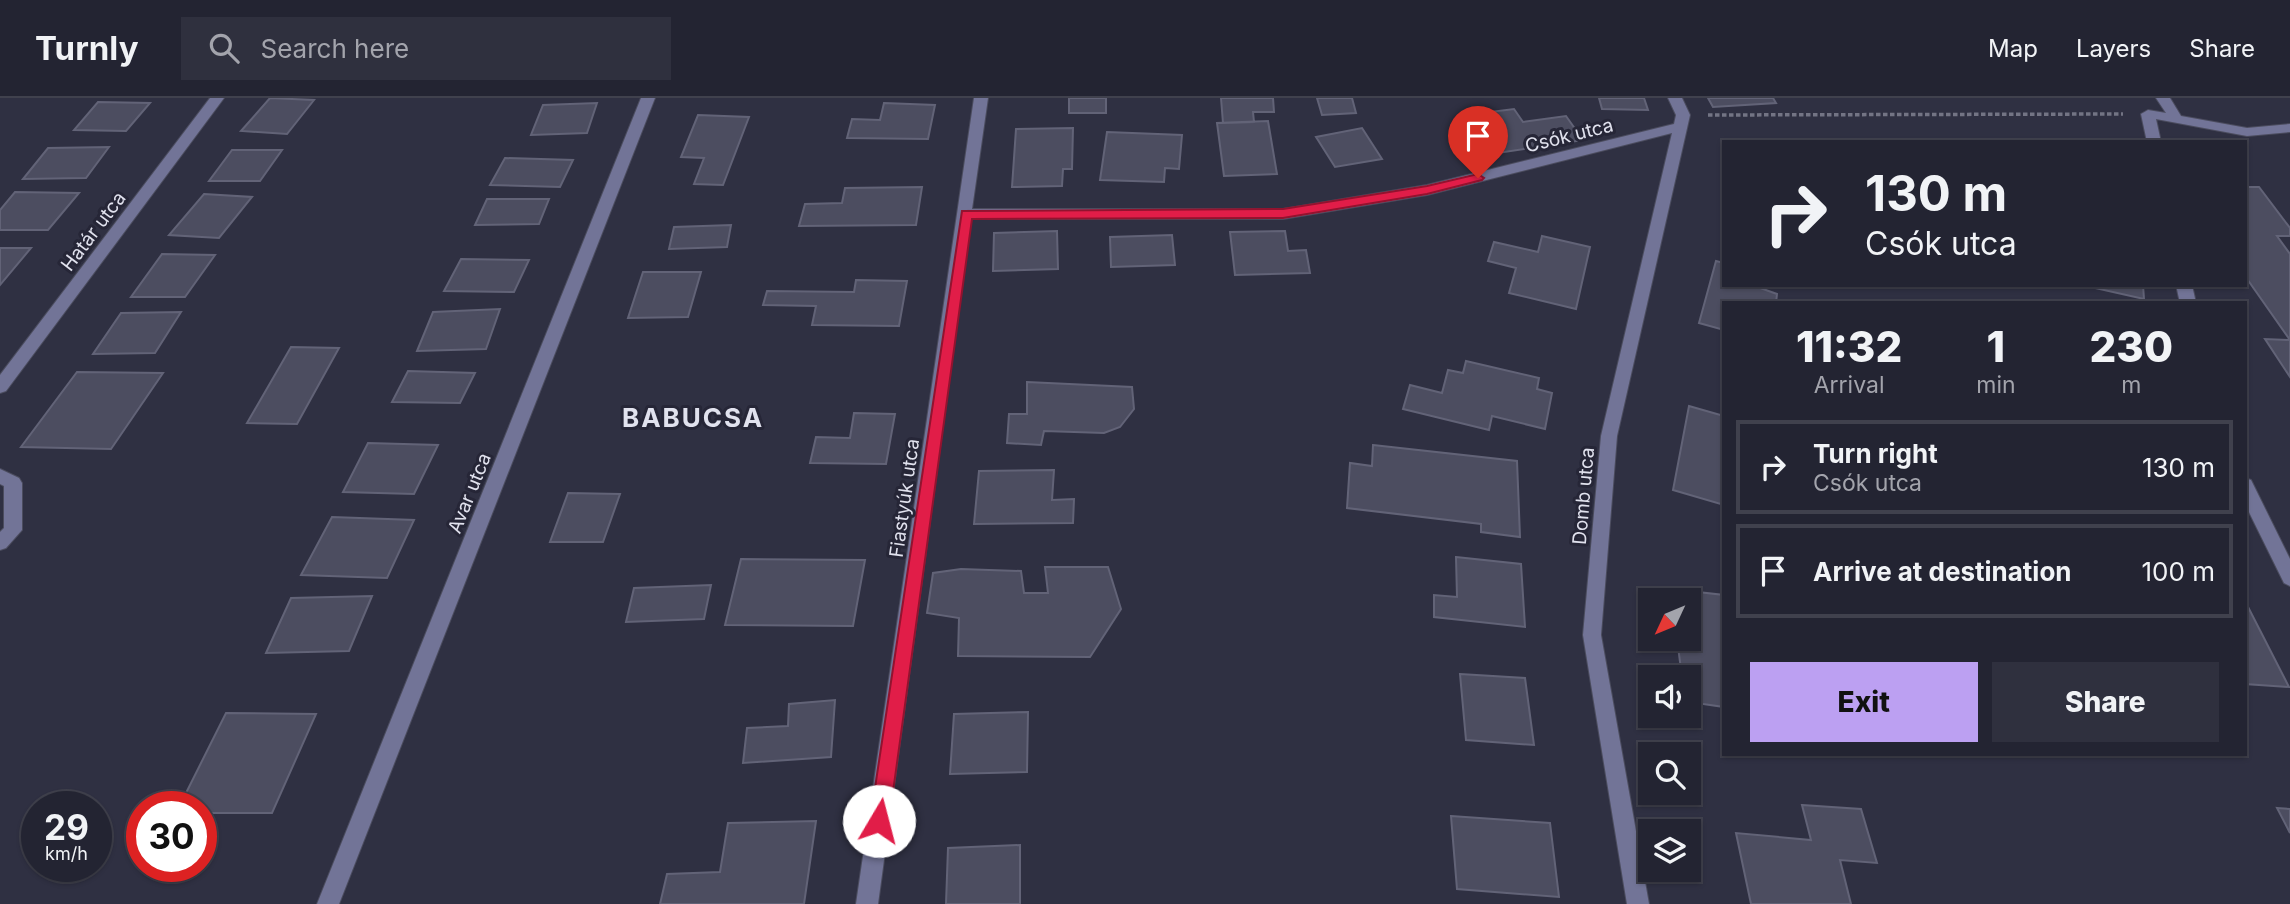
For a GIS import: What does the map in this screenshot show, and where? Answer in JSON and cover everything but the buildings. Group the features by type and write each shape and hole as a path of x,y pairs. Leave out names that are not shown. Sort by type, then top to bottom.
{"street":[{"name":"Határ utca","path":"0,387 217,98"},
{"name":"Avar utca","path":"328,904 648,98"},
{"name":"Fiastyúk utca","path":"867,904 981,98"},
{"path":"1675,98 1681,121"},
{"path":"2163,98 2176,120"},
{"path":"2154,140 2148,114 2246,132 2290,128"},
{"name":"Csók utca","path":"966,214 1283,214 1427,190 1681,121"},
{"name":"Domb utca","path":"1638,904 1592,635 1609,436 1681,121"},
{"path":"0,476 13,483 13,530 0,543"},
{"path":"2247,489 2290,578"}],"path":[{"path":"1681,121 2148,114"}],"district":[{"name":"BABUCSA","path":"693,418"}],"route":[{"path":"879,821 966,214 1283,214 1427,190 1478,178"}]}
